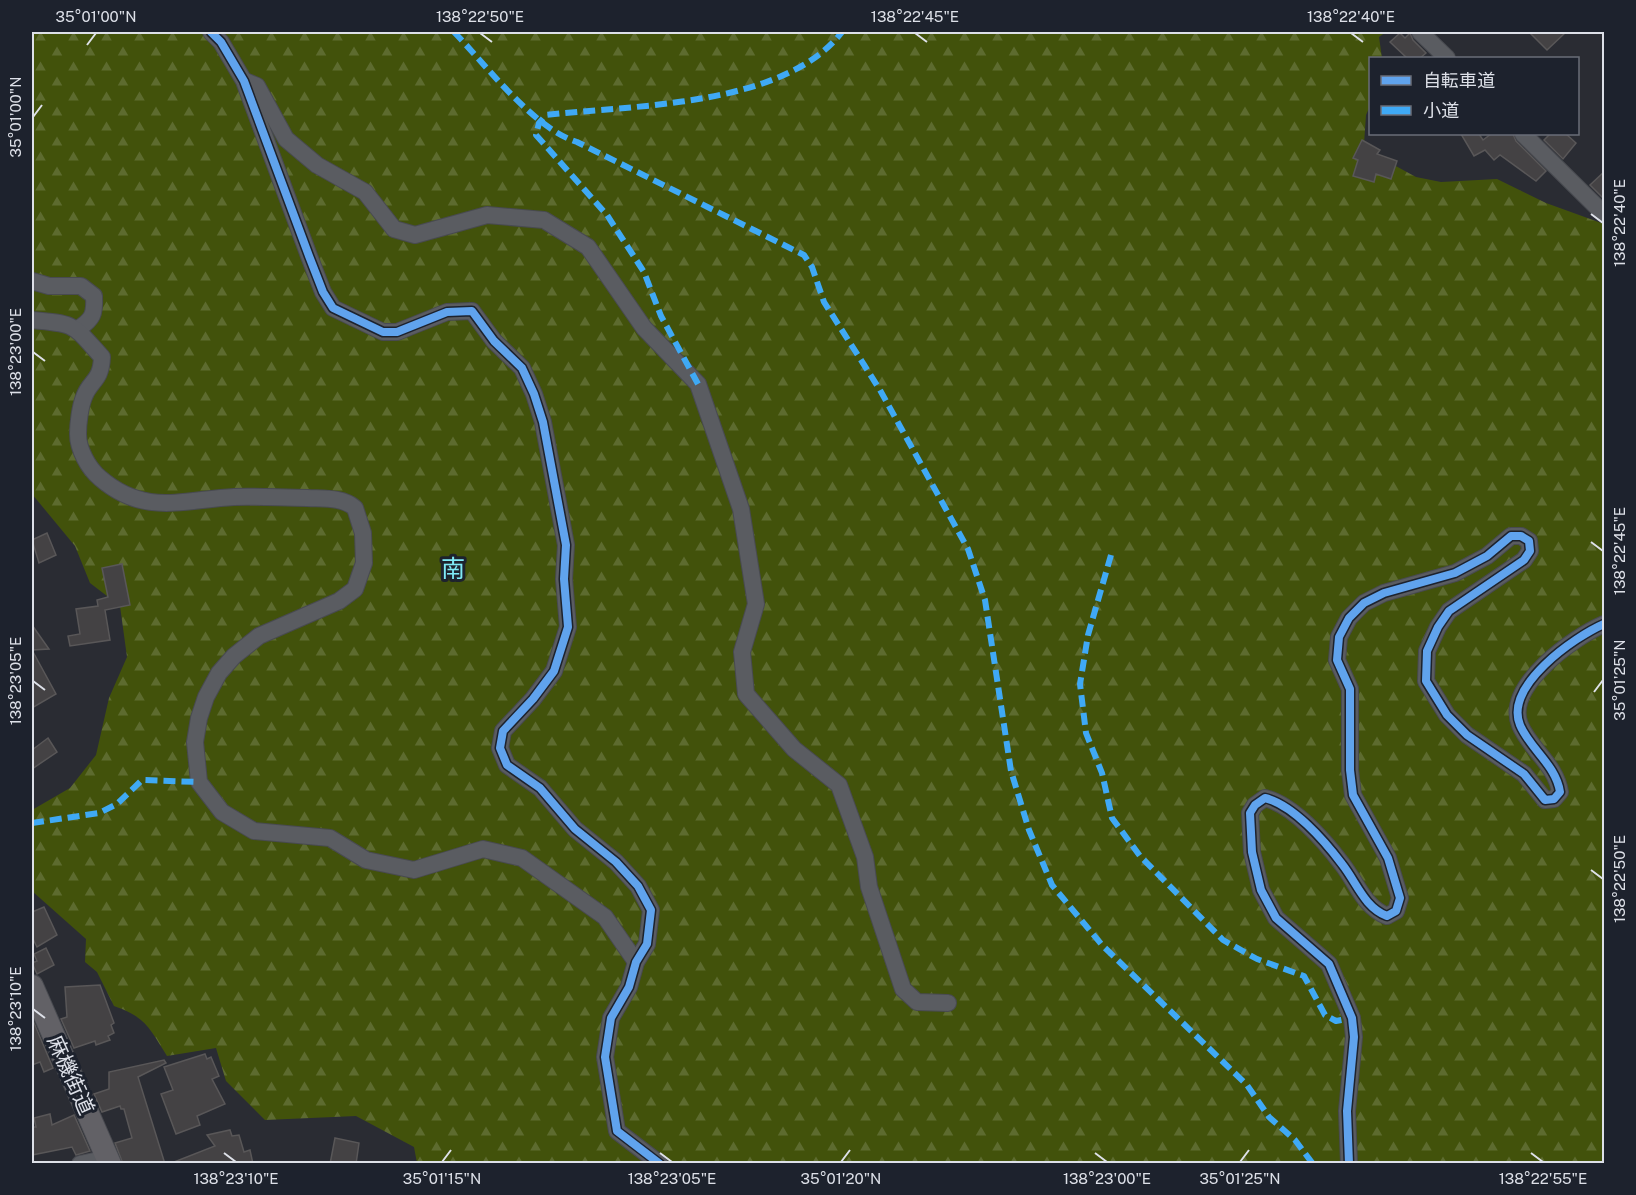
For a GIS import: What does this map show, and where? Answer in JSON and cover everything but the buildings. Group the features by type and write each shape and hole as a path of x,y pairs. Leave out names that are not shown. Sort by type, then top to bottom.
{"street":[{"path":"211,32 221,42 244,81 309,256 333,308 383,332 396,332 447,312 472,311 494,341 522,368 534,394 543,422 566,545 564,579 568,627 554,671 533,699 503,731 500,748 507,765 540,789 575,829 616,862 638,886 651,910 647,944 636,962 629,987 611,1018 605,1057 617,1131 660,1164"},
{"path":"1420,32 1446,57"},
{"path":"244,81 257,86 286,139 317,165 365,192 394,229 415,235 487,214 544,220 588,247 644,328 698,384 741,509 756,604 742,652 746,694 794,749 839,785 865,856 869,887 903,988 917,1002 948,1003"},
{"path":"1524,135 1605,214"},
{"path":"32,281 49,286 81,285 93,296 95,312 90,321 78,329"},
{"path":"32,320 67,323 78,329 102,357 101,369 96,381 84,396 78,434 81,449 92,471 116,492 138,501 159,504 234,497 336,499 355,508 363,533 364,563 355,589 339,601 259,636 234,656 219,673 206,698 195,742 199,782 222,812 254,831 330,837 366,860 414,870 483,849 522,858 605,917 636,962"},
{"path":"1349,1164 1347,1111 1354,1037 1352,1017 1329,964 1276,918 1261,890 1252,852 1250,813 1255,805 1265,798 1281,802 1342,864 1375,911 1387,916 1396,911 1400,898 1388,858 1353,795 1350,770 1350,689 1337,660 1339,637 1349,618 1364,603 1384,593 1455,573 1486,556 1511,536 1521,536 1529,541 1530,551 1524,560 1449,611 1438,627 1427,651 1426,681 1454,722 1467,735 1524,774 1545,800 1554,799 1560,792 1558,780 1520,726 1517,710 1522,695 1545,663 1571,643 1605,624"},
{"name":"麻機街道","path":"32,986 109,1161"},
{"path":"80,1164 109,1161"}],"green space":[{"path":"32,32 1386,32 1379,37 1382,57 1369,57 1369,108 1366,115 1364,144 1381,158 1416,177 1441,182 1497,179 1546,203 1604,224 1604,1163 417,1163 414,1147 356,1116 265,1120 226,1081 216,1048 167,1056 146,1025 125,1010 114,1006 97,972 85,962 86,939 32,891 32,810 70,788 96,755 109,698 127,657 120,606 90,583 75,546 32,494"}],"marked path":[{"path":"454,32 511,95 560,135 804,255 812,267 824,302 880,390 968,549 985,600 1011,771 1029,830 1052,885 1102,945 1247,1085 1269,1117 1295,1140 1313,1164"},
{"path":"698,384 661,316 644,272 607,215 536,135 539,123 546,115 663,104 746,89 784,75 816,57 842,32"},
{"path":"1111,555 1088,635 1080,684 1086,733 1102,773 1112,818 1140,856 1223,940 1257,959 1304,976 1325,1015 1336,1021 1352,1018"},
{"path":"32,823 99,813 117,804 142,780 199,782"}],"cycle path":[{"path":"211,32 221,42 244,81 323,292 333,308 383,332 397,332 447,312 472,311 494,341 522,368 534,394 543,422 566,545 564,579 568,627 554,671 533,699 503,731 500,748 507,765 540,788 575,829 616,862 638,886 651,910 647,944 636,962 629,987 611,1018 605,1057 617,1131 660,1164"},
{"path":"1349,1164 1347,1111 1354,1037 1352,1018 1329,964 1276,918 1261,890 1252,852 1250,813 1255,805 1265,798 1276,802 1297,816 1335,855 1372,907 1387,916 1396,911 1400,898 1388,858 1353,795 1350,770 1350,689 1337,660 1339,637 1349,618 1364,603 1384,593 1455,573 1487,556 1511,536 1521,536 1529,541 1530,551 1524,560 1449,611 1438,627 1427,651 1426,681 1447,715 1467,735 1524,774 1545,800 1554,799 1560,792 1558,782 1520,725 1518,710 1522,695 1532,679 1560,651 1604,624"}],"district":[{"name":"南","path":"453,568"}]}
